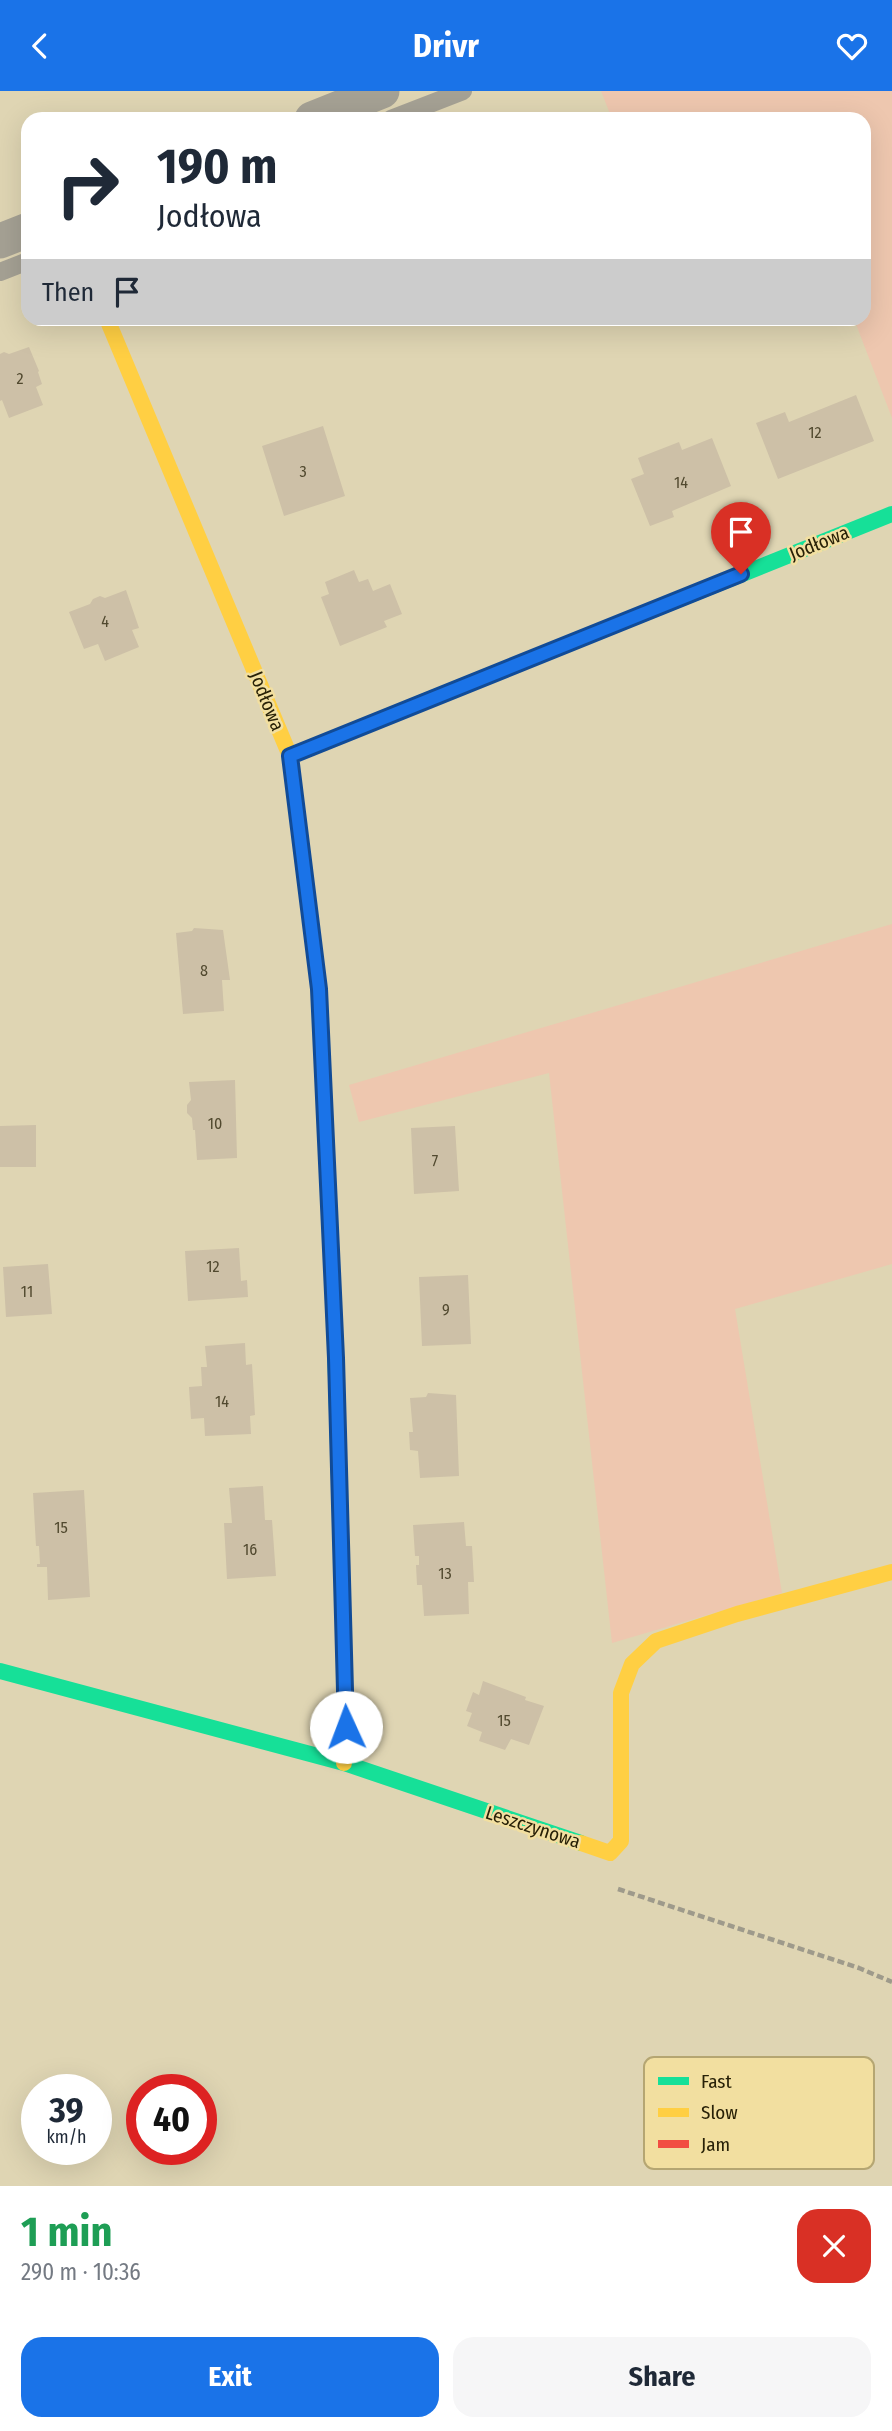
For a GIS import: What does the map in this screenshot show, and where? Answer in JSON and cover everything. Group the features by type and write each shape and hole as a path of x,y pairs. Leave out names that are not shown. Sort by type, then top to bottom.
{"street":[{"path":"330,112 383,91"},
{"path":"0,241 21,233"},
{"name":"Jodłowa","path":"110,326 290,756 892,514"},
{"path":"290,756 319,989 336,1358 346,1727 344,1763"},
{"name":"Leszczynowa","path":"0,1671 344,1763 610,1853 621,1842 621,1693 632,1664 656,1641 737,1614 892,1572"}],"lane":[{"path":"409,112 463,91"},
{"path":"0,272 21,264"}],"path":[{"path":"623,1891 859,1968 892,1982"}],"shaded area":[{"path":"601,91 892,91 892,418 857,326 871,326 871,112 609,112"},
{"path":"892,924 892,1264 735,1309 782,1593 612,1643 549,1073 359,1122 349,1085"}],"building":[{"path":"29,347 39,371 42,384 36,387 43,405 9,418 2,400 0,401 0,354 9,354"},
{"path":"856,395 874,441 778,479 756,423 785,412 789,422"},
{"path":"323,426 345,496 284,516 262,446"},
{"path":"712,438 731,486 672,511 674,517 650,526 631,479 644,474 638,458 679,442 682,450"},
{"path":"354,570 359,582 368,579 373,591 390,584 402,614 384,621 387,627 340,646 321,597 329,594 325,582"},
{"path":"126,590 139,628 132,630 139,647 105,661 98,644 84,649 69,612 90,604 100,596 105,598"},
{"path":"194,928 223,930 230,980 222,980 224,1011 183,1014 176,933 192,931"},
{"path":"235,1080 237,1158 197,1160 195,1130 192,1118 187,1113 187,1105 191,1100 189,1082"},
{"path":"36,1125 36,1167 0,1167 0,1126"},
{"path":"455,1126 459,1191 414,1194 411,1128"},
{"path":"239,1248 241,1281 247,1280 248,1297 188,1301 185,1251"},
{"path":"48,1264 52,1314 6,1317 3,1267"},
{"path":"468,1275 471,1344 422,1346 419,1277"},
{"path":"245,1343 246,1365 252,1364 255,1415 250,1416 251,1434 205,1436 204,1418 191,1419 189,1387 202,1386 201,1367 207,1367 205,1346"},
{"path":"428,1393 456,1395 459,1476 420,1478 418,1451 410,1450 409,1432 413,1432 410,1398 426,1397"},
{"path":"263,1486 265,1520 272,1520 276,1576 227,1579 224,1523 232,1523 229,1488"},
{"path":"84,1490 90,1597 48,1600 47,1567 37,1567 37,1564 40,1564 39,1546 36,1546 33,1493"},
{"path":"464,1522 466,1546 472,1546 474,1582 468,1582 469,1614 424,1616 422,1585 417,1585 416,1565 419,1565 419,1556 415,1556 413,1525"},
{"path":"483,1681 544,1706 529,1745 511,1739 505,1750 479,1741 482,1732 467,1726 472,1713 466,1711 473,1692 479,1695"}],"traffic: fast":[{"path":"418,704 892,514"},
{"path":"335,1343 343,1615"},
{"path":"0,1671 344,1763 581,1843"}],"traffic: slow":[{"path":"110,326 290,756 418,704"},
{"path":"322,1050 335,1343"},
{"path":"581,1843 610,1853 621,1841 621,1693 632,1664 656,1641 737,1614 892,1572"},
{"path":"343,1615 346,1727 344,1763"}],"traffic: jam":[{"path":"290,756 319,989 322,1050"}],"route":[{"path":"346,1727 336,1358 319,989 290,756 741,574"}]}
